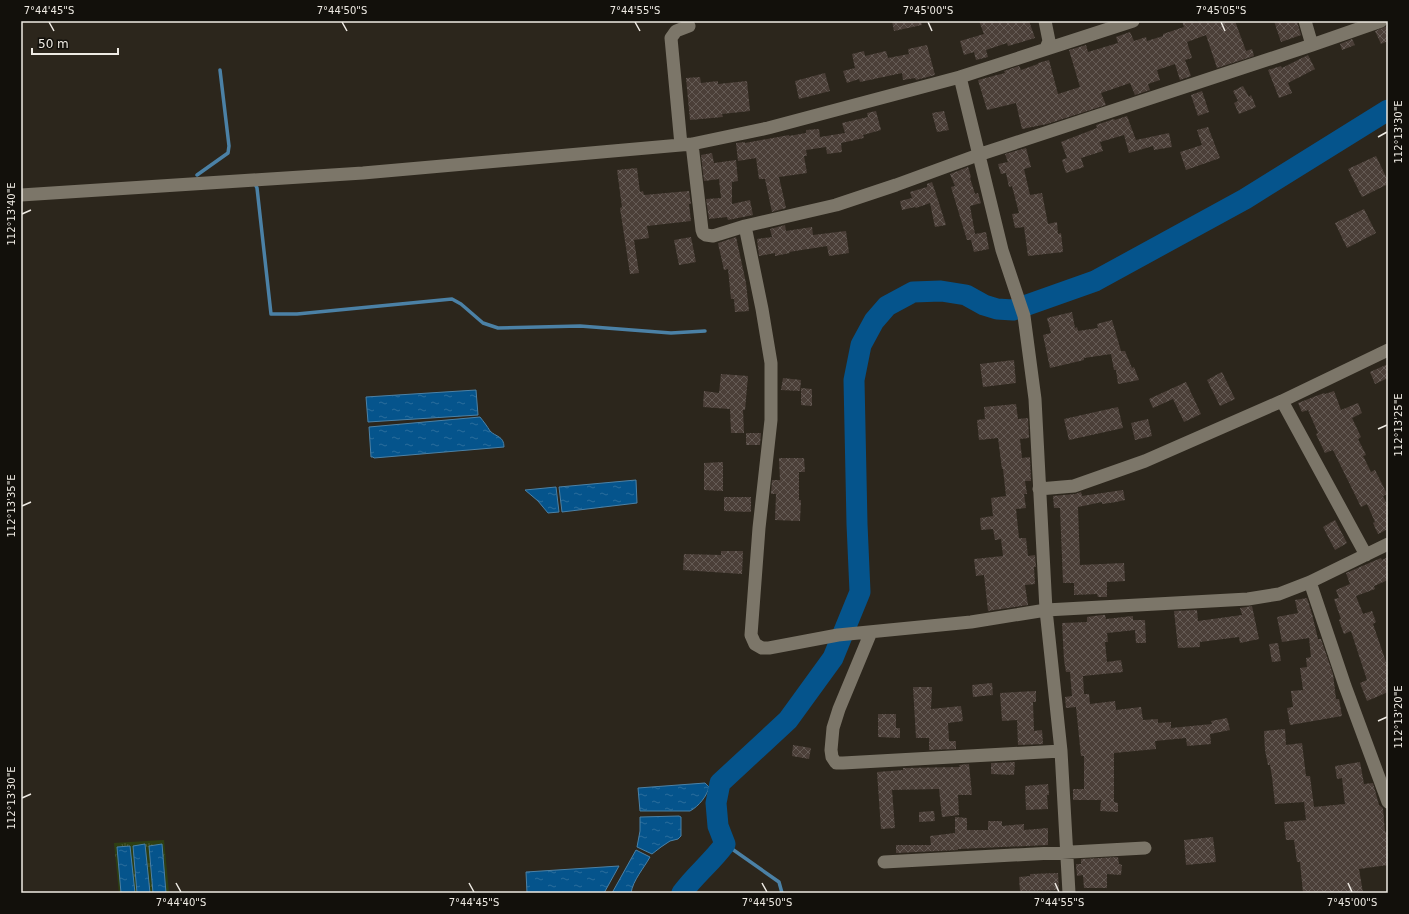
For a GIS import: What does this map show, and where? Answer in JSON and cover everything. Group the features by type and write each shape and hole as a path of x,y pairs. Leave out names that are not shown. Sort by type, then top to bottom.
{"street":[{"path":"1044,21 1049,41 1046,48"},
{"path":"21,194 363,173 687,145 768,128 960,77 1133,21"},
{"path":"1305,21 1312,45"},
{"path":"689,26 676,31 671,38 687,145 703,233 713,236 745,226 836,205 978,155 1381,21"},
{"path":"960,77 1002,250 1015,293 1024,316 1035,399 1046,610 1060,751 1069,893"},
{"path":"745,226 762,309 771,363 771,420 759,528 751,635 754,644 762,648 838,635 971,622 1046,610 1248,599 1279,594 1310,582 1388,544"},
{"path":"1039,489 1074,486 1145,461 1282,401 1388,350"},
{"path":"1282,401 1366,555"},
{"path":"1310,582 1345,686 1388,802"},
{"path":"868,632 833,728 831,750 832,757 836,763 1060,751"},
{"path":"884,862 1145,848"}],"green space":[{"path":"164,840 169,893 166,893 162,845 149,846 153,893 150,893 145,845 133,846 137,893 135,893 130,846 117,847 121,893 119,893 114,843"}],"water":[{"path":"476,390 478,415 368,422 366,397"},
{"path":"480,417 490,431 503,441 504,447 374,458 371,457 369,427"},
{"path":"636,480 637,503 562,512 559,487"},
{"path":"556,487 559,512 548,513 538,501 525,490"},
{"path":"705,783 709,787 706,794 699,804 690,811 640,811 638,788"},
{"path":"640,817 681,817 681,836 678,839 670,841 652,854 637,847 640,831"},
{"path":"145,844 150,893 137,893 133,846"},
{"path":"162,844 166,893 153,893 149,846"},
{"path":"130,846 135,893 121,893 117,847"},
{"path":"636,850 650,857 636,879 631,893 612,893"},
{"path":"619,866 604,893 527,893 526,872"}],"building":[{"path":"892,21 921,21 922,25 894,31"},
{"path":"979,21 1029,21 1035,38 1008,46 1007,43 986,50 988,57 976,60 974,52 964,55 960,41 984,34"},
{"path":"1182,21 1235,21 1246,51 1252,49 1254,56 1217,68 1206,35 1187,42 1192,58 1185,60 1191,76 1180,80 1175,64 1157,70 1160,80 1148,84 1150,90 1135,95 1130,83 1101,93 1106,105 1047,124 1022,129 1016,103 987,110 978,80 1005,73 1004,71 1019,66 1021,70 1049,60 1058,94 1080,87 1069,50 1086,45 1088,52 1118,43 1116,37 1130,32 1134,41 1146,37 1147,41 1184,27"},
{"path":"1274,21 1297,21 1301,35 1281,42"},
{"path":"1387,26 1388,41 1381,44 1375,31"},
{"path":"1352,39 1355,45 1342,50 1340,44"},
{"path":"927,45 935,75 916,80 915,78 903,80 902,73 860,82 859,79 847,83 843,71 855,68 852,54 864,51 865,56 886,51 888,58 909,54 908,49"},
{"path":"1308,55 1315,69 1288,83 1292,93 1279,98 1268,70 1281,66 1282,68"},
{"path":"825,73 830,91 799,99 795,81"},
{"path":"700,77 701,83 718,81 718,84 747,81 750,111 722,114 723,117 690,120 686,78"},
{"path":"1243,86 1249,97 1251,95 1256,107 1239,114 1234,103 1238,101 1233,91"},
{"path":"1202,91 1209,112 1198,116 1191,95"},
{"path":"876,111 881,130 863,135 864,138 841,143 842,152 827,154 826,147 806,150 807,156 804,156 807,173 779,177 786,208 772,212 765,179 759,179 756,158 738,161 736,143 745,143 806,133 806,130 819,129 820,137 845,133 842,123 868,117 867,113"},
{"path":"944,111 949,130 937,132 932,113"},
{"path":"1127,116 1136,140 1169,133 1172,147 1154,150 1153,146 1129,153 1124,135 1100,142 1103,151 1081,158 1084,167 1066,173 1062,160 1067,158 1061,142 1097,128 1096,125"},
{"path":"1208,127 1220,158 1186,170 1180,152 1202,145 1197,130"},
{"path":"1026,148 1031,167 1024,169 1030,195 1042,193 1048,224 1057,222 1058,234 1061,233 1063,252 1028,256 1024,227 1015,228 1012,214 1019,213 1012,186 1009,187 1006,173 1001,174 998,164 1008,162 1005,154"},
{"path":"712,153 714,163 736,160 738,181 732,182 732,204 750,200 753,215 728,220 727,217 709,219 706,199 721,198 719,179 704,181 701,155"},
{"path":"1376,156 1388,184 1362,197 1348,169"},
{"path":"968,167 975,194 978,193 981,203 970,206 975,234 986,232 989,249 974,252 971,240 967,240 951,187 955,186 950,174"},
{"path":"637,168 640,192 643,191 644,195 689,191 691,221 647,226 649,238 634,240 639,273 630,274 620,208 622,207 617,170"},
{"path":"932,182 946,225 935,227 930,203 916,208 902,210 900,201 912,198 910,192 927,187 927,184"},
{"path":"1364,209 1376,233 1347,248 1335,223"},
{"path":"785,225 786,231 812,227 813,235 846,231 849,253 829,256 827,246 789,252 790,253 775,256 775,253 759,256 757,239 772,237 770,229"},
{"path":"691,237 696,262 679,265 674,240"},
{"path":"736,237 746,283 749,311 735,312 734,299 731,299 728,269 724,270 718,243"},
{"path":"1072,312 1075,328 1077,327 1078,331 1098,328 1097,324 1112,320 1121,351 1125,351 1139,380 1118,384 1116,370 1114,370 1111,354 1084,358 1084,360 1050,368 1043,335 1051,333 1047,318"},
{"path":"1014,360 1016,383 983,387 980,364"},
{"path":"1388,364 1388,378 1375,384 1370,372"},
{"path":"1222,372 1235,399 1220,406 1207,380"},
{"path":"721,374 748,376 745,410 743,410 744,433 731,433 730,409 703,407 704,391 719,393"},
{"path":"783,378 801,380 800,391 781,390"},
{"path":"1186,382 1201,414 1184,422 1173,399 1153,408 1149,399"},
{"path":"801,388 812,389 812,406 801,405"},
{"path":"1334,391 1341,410 1358,403 1362,413 1352,418 1361,437 1358,439 1366,455 1363,456 1371,472 1375,470 1387,494 1383,496 1388,506 1388,529 1378,534 1373,523 1375,522 1367,504 1361,507 1333,450 1325,453 1316,434 1318,433 1308,410 1302,412 1298,403 1324,393"},
{"path":"1016,404 1018,419 1028,418 1029,438 1020,439 1022,458 1030,457 1031,481 1025,481 1027,494 1024,494 1026,508 1016,509 1019,538 1026,538 1028,556 1035,555 1035,584 1025,585 1028,605 988,611 984,575 976,576 974,559 1003,556 1001,539 995,540 993,529 981,530 980,518 993,516 991,498 1006,496 998,438 979,440 977,420 985,419 984,407"},
{"path":"1118,407 1123,428 1069,440 1064,419"},
{"path":"1148,419 1152,436 1135,440 1131,423"},
{"path":"746,433 761,433 760,445 746,445"},
{"path":"779,458 804,458 805,472 799,472 799,500 801,500 800,521 775,520 776,494 771,494 772,480 780,480"},
{"path":"723,462 723,491 704,490 704,463"},
{"path":"1123,490 1125,500 1102,504 1102,502 1078,507 1080,565 1124,563 1125,581 1107,582 1107,597 1098,597 1097,594 1074,595 1074,583 1063,583 1060,508 1054,508 1053,496 1081,492 1082,496"},
{"path":"724,497 751,497 751,512 724,511"},
{"path":"1335,520 1347,543 1335,550 1323,527"},
{"path":"721,551 743,551 742,574 683,570 684,554 721,555"},
{"path":"1388,557 1388,580 1374,586 1375,589 1356,596 1363,614 1372,611 1376,622 1373,624 1388,668 1388,692 1367,701 1360,683 1367,680 1351,631 1344,634 1339,620 1341,619 1334,599 1339,598 1336,590 1350,584 1346,573 1381,558 1382,560"},
{"path":"1307,598 1318,639 1321,639 1333,674 1336,699 1339,699 1342,716 1290,725 1287,708 1293,707 1291,691 1303,690 1300,668 1307,667 1306,658 1311,657 1309,638 1282,642 1277,617 1298,613 1295,600"},
{"path":"1252,606 1259,639 1240,643 1239,637 1200,642 1200,647 1178,648 1174,611 1197,610 1198,621 1242,615 1240,608"},
{"path":"1105,615 1106,619 1133,616 1133,620 1145,620 1146,643 1136,643 1135,630 1107,633 1108,642 1105,642 1107,662 1121,660 1123,672 1083,676 1084,694 1089,694 1090,704 1115,701 1116,710 1141,707 1143,720 1158,719 1158,723 1171,722 1171,728 1212,724 1211,721 1227,718 1230,730 1210,734 1211,744 1187,746 1186,738 1155,741 1156,749 1114,753 1114,802 1118,803 1118,812 1100,811 1101,800 1073,800 1073,789 1084,789 1084,756 1081,756 1076,707 1066,708 1065,697 1072,696 1070,672 1066,672 1064,660 1062,623 1087,622 1087,617"},
{"path":"1278,643 1281,661 1272,662 1269,644"},
{"path":"992,683 993,695 973,697 972,685"},
{"path":"913,687 932,687 931,709 961,706 963,721 948,723 949,741 956,741 956,749 929,750 929,738 916,738"},
{"path":"1036,691 1036,702 1033,702 1034,731 1042,730 1043,744 1018,745 1017,720 1002,721 1000,693"},
{"path":"878,714 896,714 896,728 900,728 900,738 878,737"},
{"path":"1285,729 1286,745 1302,743 1306,776 1310,776 1314,807 1345,804 1342,778 1337,779 1335,766 1360,762 1364,784 1373,783 1379,805 1383,808 1385,832 1388,831 1388,865 1359,869 1363,893 1303,893 1300,862 1297,862 1294,840 1286,840 1284,822 1306,820 1304,802 1275,804 1270,765 1268,765 1265,750 1264,731"},
{"path":"793,745 811,748 809,759 792,756"},
{"path":"1015,762 1014,775 991,774 991,763"},
{"path":"969,764 972,795 958,795 959,815 942,817 939,789 892,790 895,828 881,829 877,772 903,770 903,768 960,767 959,765"},
{"path":"1048,784 1048,809 1026,810 1025,786"},
{"path":"934,811 935,821 919,822 919,812"},
{"path":"955,817 967,818 967,830 988,830 988,821 1002,821 1002,826 1024,824 1024,830 1048,828 1048,845 896,853 896,845 931,845 930,836 955,833"},
{"path":"1213,837 1216,862 1186,865 1184,840"},
{"path":"1118,857 1119,864 1122,865 1121,875 1107,874 1107,888 1084,888 1083,875 1077,876 1076,864 1081,864 1081,859"},
{"path":"1058,873 1059,890 1020,891 1019,877 1030,876 1030,874"}],"waterway":[{"path":"197,175 228,153 229,146 220,70"},
{"path":"682,893 725,844 718,826 716,803 720,783 788,720 833,658 860,592 854,380 861,345 874,321 887,306 913,292 941,291 966,295 984,305 997,309 1013,310 1095,281 1245,199 1388,110"},
{"path":"254,184 257,188 271,314 297,314 452,299 461,304 483,323 498,328 580,326 671,333 705,331"},
{"path":"725,844 779,882 782,893"}]}
